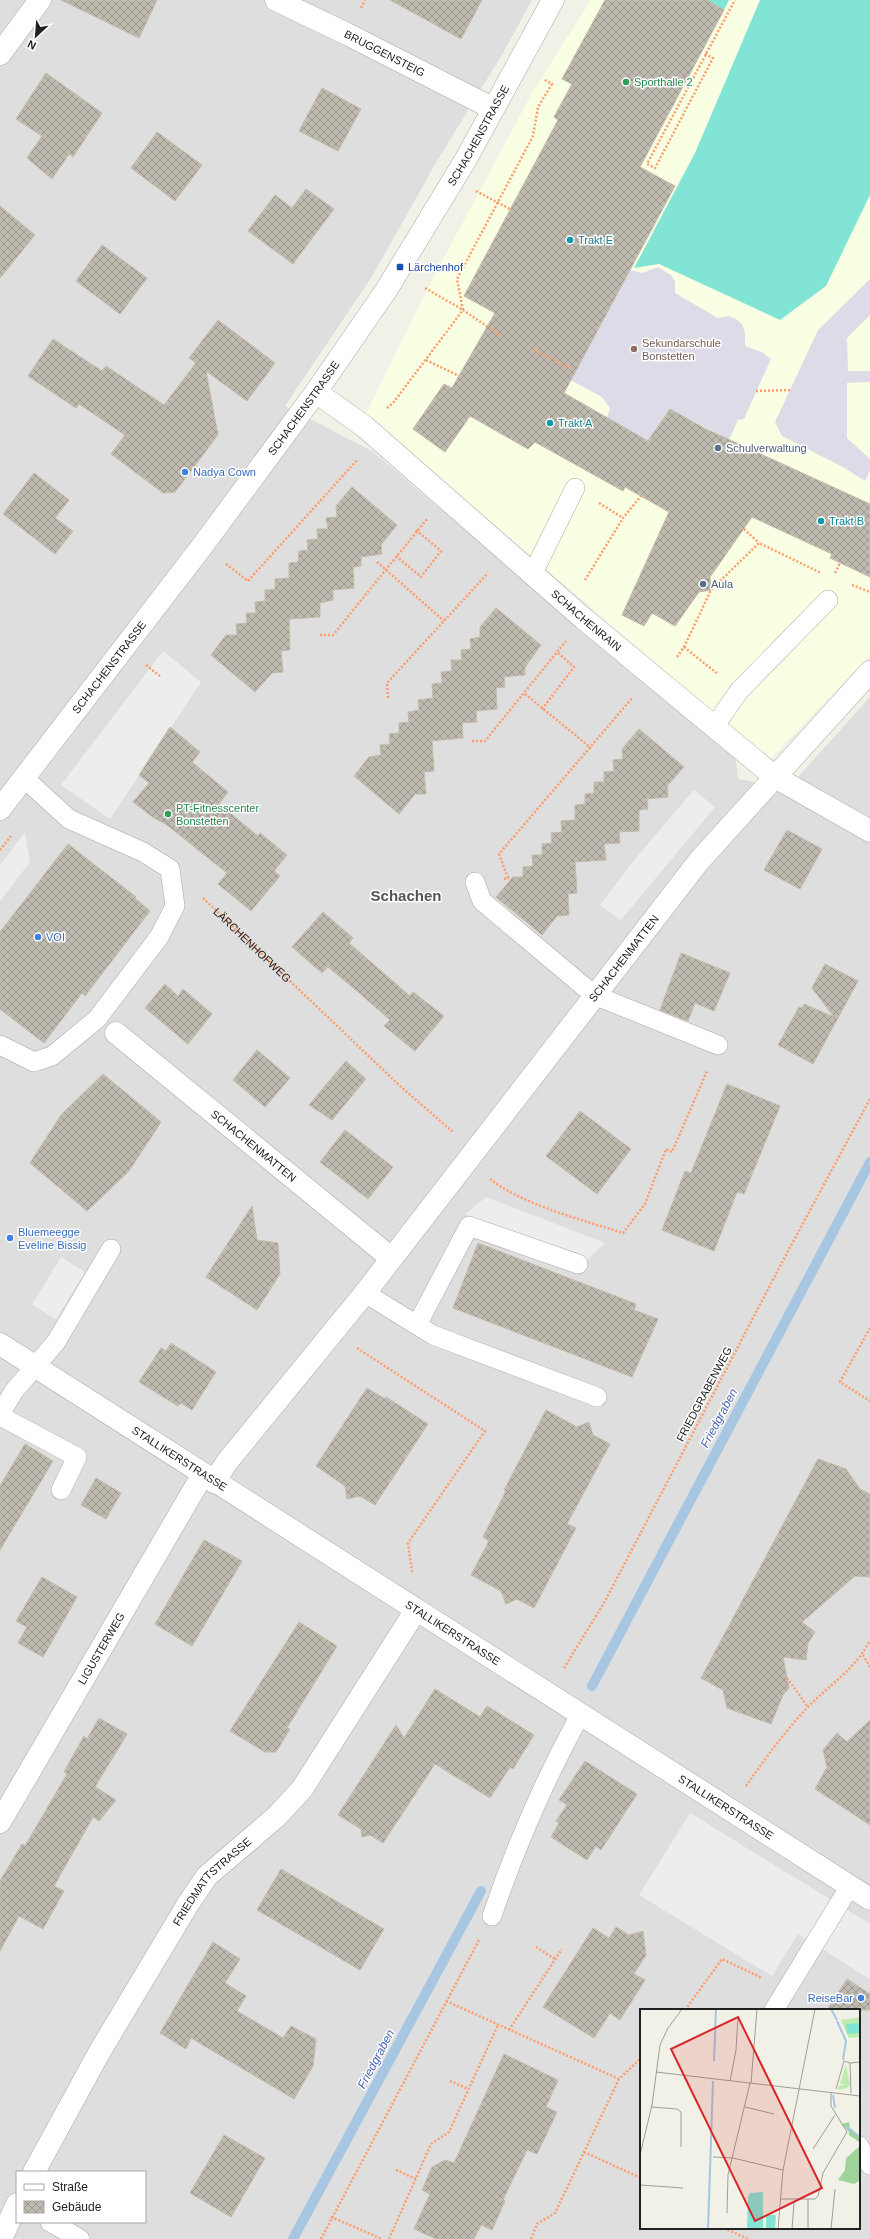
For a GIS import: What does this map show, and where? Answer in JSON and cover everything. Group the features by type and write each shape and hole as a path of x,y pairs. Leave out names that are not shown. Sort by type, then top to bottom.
{"street":[{"path":"0,54 40,0"},
{"name":"BRUGGENSTEIG","path":"276,0 347,34 492,108"},
{"name":"SCHACHENSTRASSE","path":"0,809 203,545 316,392 387,289 466,159 492,108 552,0"},
{"name":"SCHACHENRAIN","path":"316,392 371,432 448,497 507,552 533,573 584,619 776,777 870,831"},
{"name":"SCHACHENMATTEN","path":"208,1478 227,1462 365,1293 476,1152 594,995 699,862 870,672"},
{"name":"SCHACHENMATTEN","path":"116,1033 392,1258"},
{"name":"STALLIKERSTRASSE","path":"0,1344 870,1899"},
{"name":"LIGUSTERWEG","path":"0,1822 208,1478"},
{"name":"FRIEDMATTSTRASSE","path":"35,2171 100,2051 188,1904 207,1876 276,1817 302,1788 407,1604"},
{"path":"1,2239 16,2206"}],"lane":[{"path":"533,573 575,488"},
{"path":"714,727 739,691 828,600"},
{"path":"0,1045 34,1062 52,1056 98,1019 158,937 175,906 170,869 143,852 69,819 24,778"},
{"path":"475,882 482,901 594,995 718,1044"},
{"path":"416,1325 469,1226 578,1264"},
{"path":"61,1490 77,1457 0,1415 14,1391 56,1342 111,1249"},
{"path":"365,1293 433,1335 597,1397"},
{"path":"492,1916 504,1880 560,1752 580,1715"},
{"path":"775,2009 850,1886"},
{"path":"860,2148 870,2165"},
{"path":"52,2223 80,2239"}],"path":[{"path":"705,54 713,58 655,168 646,164 650,158 705,54 735,0"},
{"path":"222,561 248,581 371,432 463,310 457,279 533,136 538,107 552,84 539,77"},
{"path":"646,156 650,158"},
{"path":"476,191 510,209"},
{"path":"425,288 463,310 501,336"},
{"path":"532,349 570,368"},
{"path":"426,360 459,376"},
{"path":"756,391 790,390"},
{"path":"584,582 623,518 641,496"},
{"path":"320,635 334,635 416,530 448,497"},
{"path":"744,529 759,543 826,575"},
{"path":"396,556 421,577 441,551 416,530"},
{"path":"659,681 684,647 711,590 759,543"},
{"path":"388,698 387,684 507,552"},
{"path":"377,562 444,621"},
{"path":"848,584 870,592"},
{"path":"472,741 485,741 525,694 584,619"},
{"path":"684,647 739,691"},
{"path":"542,709 574,668 558,652"},
{"path":"143,662 160,676"},
{"path":"506,868 499,854 638,692"},
{"path":"525,694 590,748"},
{"name":"LÄRCHENHOFWEG","path":"170,869 190,885 400,1086 456,1135"},
{"path":"486,1176 504,1189 562,1213 623,1234 645,1204 666,1149 672,1152 718,1044"},
{"name":"FRIEDGRABENWEG","path":"548,1694 604,1604 787,1253 870,1099"},
{"path":"870,1328 840,1382 870,1401"},
{"path":"350,1344 485,1431 408,1543 412,1574 407,1604"},
{"path":"742,1792 772,1750 808,1706 863,1655 870,1640"},
{"path":"863,1655 870,1667"},
{"path":"787,1678 808,1706"},
{"path":"321,2239 492,1916"},
{"path":"536,1947 555,1959"},
{"path":"509,2030 562,1949"},
{"path":"686,2009 722,1959 787,1989"},
{"path":"446,2001 619,2079"},
{"path":"389,2239 431,2144 449,2132 498,2025"},
{"path":"531,2239 537,2224 555,2213 619,2079 640,2059"},
{"path":"450,2081 468,2089"},
{"path":"584,2152 640,2178"},
{"path":"396,2170 416,2178"},
{"path":"331,2218 382,2239"},
{"path":"726,2229 748,2239"}],"shaded area":[{"path":"0,0 532,0 503,53 437,161 371,278 285,406 372,451 736,759 738,779 787,789 870,697 870,2239 0,2239"},
{"name":"Sekundarschule Bonstetten","path":"591,0 870,0 870,655 769,760 366,414 430,284 532,93"},
{"path":"707,0 729,0 724,10"},
{"path":"760,0 870,0 870,195 826,286 780,320 659,264 634,268 695,153"},
{"path":"658,267 671,275 675,281 675,293 718,318 729,316 736,319 742,324 745,332 745,346 762,352 771,359 744,419 738,420 729,440 670,409 648,441 607,418 610,408 602,397 565,377 630,270 642,273"},
{"path":"870,279 870,315 847,338 848,371 870,371 870,382 847,383 847,438 870,459 870,470 865,481 843,467 782,436 775,422 818,330"},
{"path":"163,651 201,682 110,819 61,785"},
{"path":"694,790 715,807 621,920 600,905 635,859"},
{"path":"25,832 30,862 0,901 0,865"},
{"path":"486,1197 605,1243 584,1263 465,1214"},
{"name":"Bluemeegge Eveline Bissig","path":"61,1257 85,1272 56,1319 32,1305"},
{"path":"690,1813 870,1924 870,1979 798,1934 772,1976 639,1895"}],"building":[{"path":"61,0 157,0 139,38"},
{"path":"390,0 482,0 461,39"},
{"path":"605,0 707,0 724,10 640,167 675,186 564,393 648,441 670,409 706,429 870,504 870,577 830,558 832,554 752,517 710,577 711,590 699,592 675,626 652,613 644,626 622,615 669,512 625,487 623,491 535,442 528,449 470,416 445,452 413,429 444,384 452,388 495,313 464,296 558,120 554,117 572,84 562,79"},
{"path":"46,73 102,113 73,157 69,154 52,179 27,158 42,136 16,119"},
{"path":"322,88 361,109 338,151 299,131"},
{"path":"157,132 202,165 175,201 131,168"},
{"path":"306,189 334,209 293,264 248,231 275,195 292,208"},
{"path":"0,206 35,235 0,278"},
{"path":"102,245 147,278 120,314 76,281"},
{"path":"218,320 275,363 247,401 206,371 218,435 175,492 163,493 111,454 125,435 79,404 76,408 28,376 53,339 102,371 106,366 164,405 196,363 189,358"},
{"path":"34,473 69,500 55,518 73,531 55,554 3,514"},
{"path":"352,487 397,525 381,545 382,554 361,557 361,566 353,567 354,588 333,590 333,600 320,603 320,617 289,619 290,650 281,651 283,672 272,673 255,692 211,655 226,635 237,635 236,624 247,623 246,613 256,613 255,602 265,601 265,590 275,589 275,579 289,578 289,563 298,562 299,551 308,550 307,540 318,539 317,529 328,529 326,518 337,517 336,506"},
{"path":"496,608 541,645 525,667 525,675 504,677 505,687 496,688 497,709 476,711 477,722 462,723 463,738 432,741 434,771 424,772 426,794 415,794 399,814 354,776 369,757 381,755 380,745 390,744 389,734 399,733 399,723 409,722 408,712 419,710 418,700 433,698 432,684 442,683 441,672 452,671 451,660 462,660 461,650 471,649 470,639 480,637 480,627"},
{"path":"170,727 200,752 192,762 228,792 219,804 258,836 260,833 287,855 274,871 280,876 251,911 218,884 227,873 167,825 154,818 133,802 149,783 139,775"},
{"path":"639,729 684,767 667,786 668,797 647,799 648,809 639,810 639,831 619,832 620,843 604,844 606,860 575,862 577,893 568,894 569,915 557,916 542,935 496,897 513,877 523,877 523,867 533,866 532,855 542,855 542,844 552,843 551,833 562,832 561,821 575,820 575,805 585,804 585,794 594,793 594,782 604,782 604,772 614,771 613,760 623,759 622,749"},
{"path":"787,830 822,849 800,889 764,870"},
{"path":"68,844 136,897 135,898 150,911 85,996 82,993 44,1043 0,1009 0,932"},
{"path":"323,912 353,938 349,943 410,996 413,992 444,1016 415,1051 384,1026 390,1020 357,991 328,967 322,973 292,947"},
{"path":"681,953 730,973 714,1011 695,1003 688,1021 660,1010"},
{"path":"825,964 858,981 813,1064 778,1045 799,1007 802,1008 804,1004 834,1017 812,988"},
{"path":"165,984 178,996 183,989 212,1014 188,1044 145,1008"},
{"path":"257,1050 290,1078 265,1107 233,1080"},
{"path":"346,1061 366,1079 332,1120 309,1105"},
{"path":"103,1074 161,1122 129,1171 87,1211 30,1163 61,1115"},
{"path":"727,1084 780,1106 744,1194 737,1192 714,1251 662,1230 685,1171 691,1173"},
{"path":"580,1111 631,1149 597,1194 546,1156"},
{"path":"345,1130 393,1167 368,1199 320,1162"},
{"path":"252,1206 257,1240 278,1243 280,1274 257,1310 206,1277"},
{"path":"478,1243 636,1304 634,1310 658,1319 632,1377 453,1308"},
{"path":"171,1343 216,1372 192,1410 181,1403 178,1406 139,1382 161,1348 166,1351"},
{"path":"367,1388 385,1399 386,1397 428,1424 375,1505 360,1496 347,1499 345,1486 316,1466"},
{"path":"546,1410 577,1427 589,1422 593,1435 610,1444 567,1524 576,1528 534,1608 517,1599 506,1604 501,1591 471,1575 489,1541 483,1537 506,1491 504,1490"},
{"path":"25,1444 53,1461 0,1550 0,1486"},
{"path":"818,1459 846,1469 860,1489 870,1494 870,1577 855,1576 802,1622 815,1632 808,1643 806,1660 783,1657 789,1688 783,1695 771,1724 727,1708 723,1690 701,1678"},
{"path":"96,1478 121,1493 106,1519 81,1505"},
{"path":"204,1540 242,1561 192,1646 155,1624"},
{"path":"42,1577 77,1597 43,1657 18,1643 27,1627 16,1621"},
{"path":"299,1622 337,1646 287,1728 290,1729 276,1752 265,1752 230,1731"},
{"path":"435,1689 480,1717 487,1706 534,1735 513,1769 510,1767 490,1798 435,1764 383,1843 370,1835 362,1837 361,1829 338,1815 396,1725 404,1738"},
{"path":"99,1718 127,1734 95,1787 116,1800 99,1821 93,1817 54,1886 64,1891 43,1929 19,1916 0,1951 0,1881 22,1844 25,1846 67,1774 64,1772 84,1736 87,1739"},
{"path":"870,1720 870,1825 815,1789 827,1767 823,1750 837,1733 847,1742"},
{"path":"585,1761 637,1794 601,1850 596,1846 587,1860 551,1837 559,1823 556,1821 567,1805 559,1800"},
{"path":"281,1869 384,1929 360,1970 257,1910"},
{"path":"616,1927 629,1935 643,1931 646,1955 634,1974 645,1980 620,2020 610,2013 594,2038 543,2007 593,1928 609,1938"},
{"path":"213,1942 240,1959 225,1983 246,1996 237,2011 283,2038 291,2026 316,2039 313,2066 294,2099 191,2038 186,2049 160,2033"},
{"path":"847,1979 870,1994 870,2010 828,2009"},
{"path":"504,2054 558,2080 546,2107 557,2112 537,2154 527,2150 503,2200 505,2201 492,2230 481,2225 474,2239 436,2239 414,2229 430,2194 422,2190 432,2167 445,2160 454,2163"},
{"path":"224,2135 265,2158 231,2217 190,2193"}],"waterway":[{"name":"Friedgraben","path":"592,1686 870,1162"},
{"name":"Friedgraben","path":"293,2239 481,1891"}],"place":[{"name":"Sporthalle 2","path":"626,82"},
{"name":"Trakt E","path":"570,240"},
{"name":"Lärchenhof","path":"400,267"},
{"name":"Sekundarschule Bonstetten","path":"634,349"},
{"name":"Trakt A","path":"550,423"},
{"name":"Schulverwaltung","path":"718,448"},
{"name":"Nadya Cown","path":"185,472"},
{"name":"Trakt B","path":"821,521"},
{"name":"Aula","path":"703,584"},
{"name":"PT-Fitnesscenter Bonstetten","path":"168,814"},
{"name":"VOI","path":"38,937"},
{"name":"Bluemeegge Eveline Bissig","path":"10,1238"},
{"name":"ReiseBar","path":"861,1998"}],"district":[{"name":"Schachen","path":"406,895"}]}
